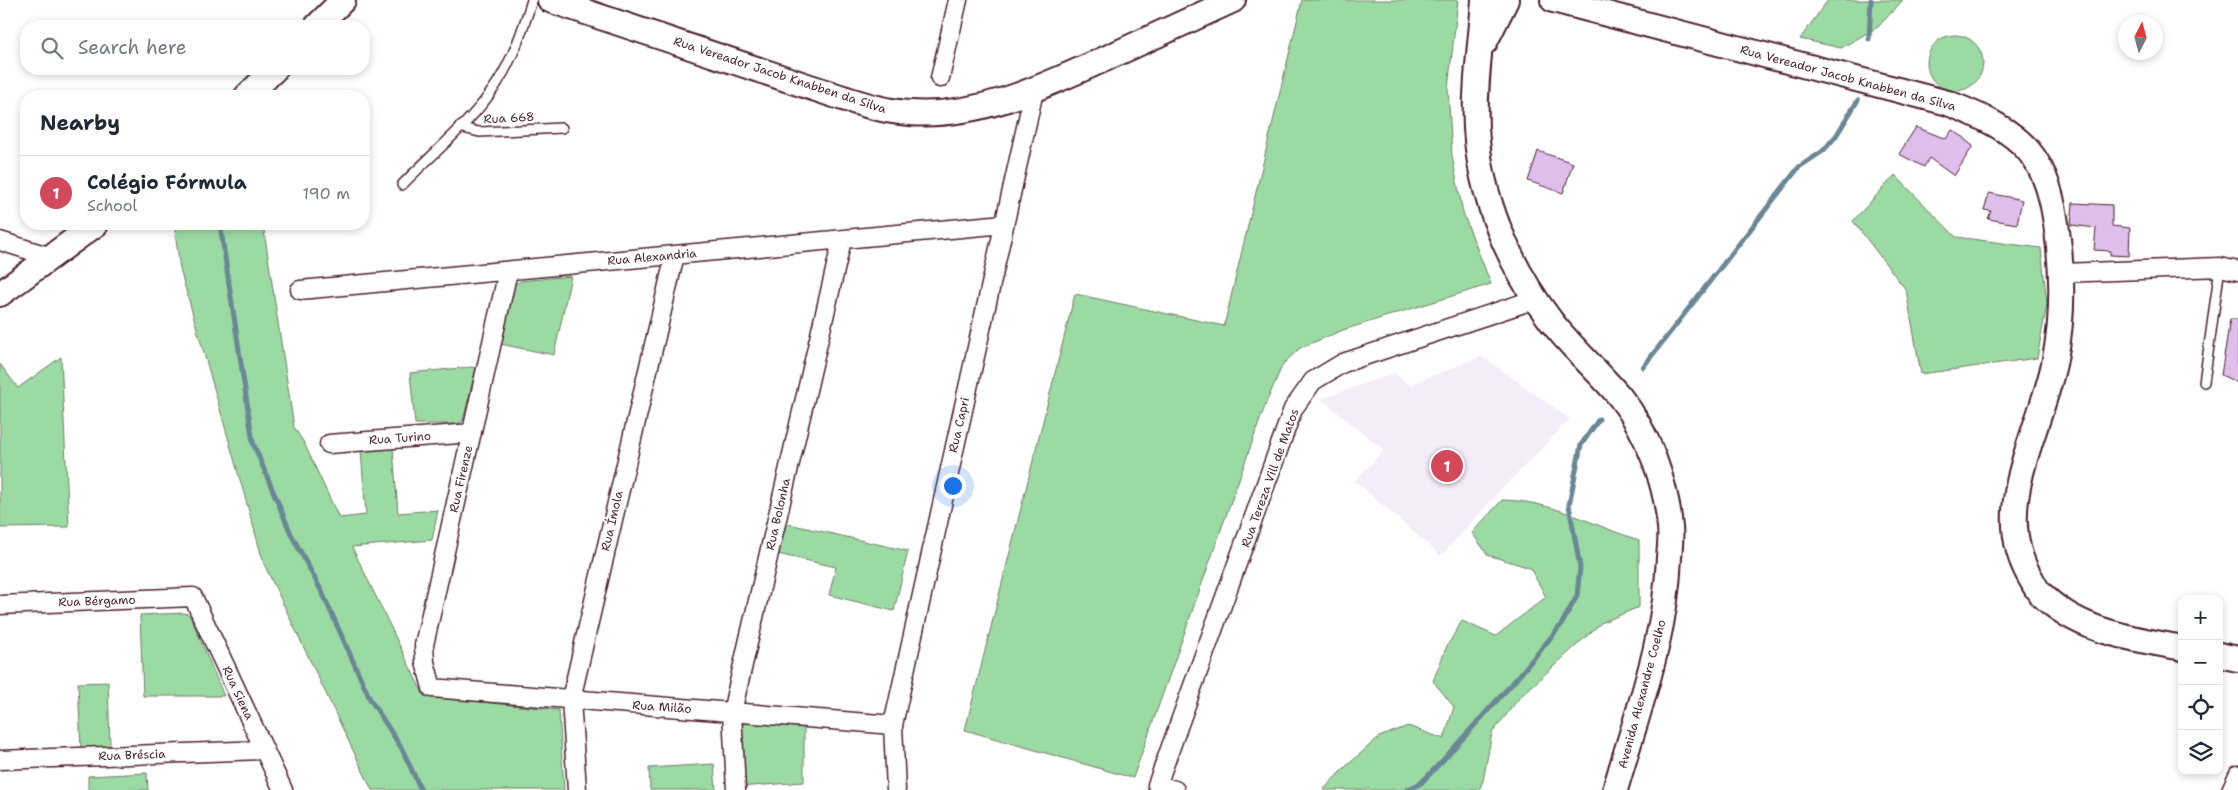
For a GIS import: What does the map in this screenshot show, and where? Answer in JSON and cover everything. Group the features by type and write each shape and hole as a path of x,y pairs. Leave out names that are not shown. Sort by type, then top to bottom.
{"main road":[{"path":"323,20 343,0"},
{"name":"Rua Vereador Jacob Knabben da Silva","path":"550,0 884,110 911,114 942,113 985,105 1034,91 1233,0"},
{"name":"Avenida Alexandre Coelho","path":"1484,0 1477,87 1476,128 1481,171 1501,235 1521,276 1550,321 1620,397 1638,423 1651,451 1664,492 1670,528 1668,580 1656,648 1615,790"},
{"name":"Avenida Alexandre Coelho","path":"1480,53 1506,0"},
{"name":"Rua Vereador Jacob Knabben da Silva","path":"1554,0 1948,103 2003,127 2029,149 2043,172 2056,223 2062,273 2062,300 2058,342 2049,385 2022,472 2014,520 2016,545 2026,570 2038,592 2056,608 2079,622 2106,633 2178,647"},
{"path":"253,90 269,75"},
{"path":"0,294 88,230"},
{"path":"2223,656 2238,659"}],"street":[{"path":"940,78 958,0"},
{"name":"Rua Capri","path":"896,790 893,725 1034,91"},
{"name":"Rua Alexandria","path":"300,290 1004,224"},
{"name":"Rua Bolonha","path":"736,790 732,712 842,240"},
{"path":"0,241 51,257"},
{"name":"Rua Ímola","path":"577,790 571,699 675,255"},
{"path":"2062,273 2220,267 2238,271"},
{"name":"Rua Firenze","path":"432,688 425,662 424,646 508,271"},
{"name":"Rua Tereza Vill de Matos","path":"1175,790 1157,785 1293,409 1313,381 1343,363 1536,299"},
{"name":"Rua Turino","path":"329,444 472,433"},
{"name":"Rua Bérgamo","path":"0,605 193,597"},
{"name":"Rua Siena","path":"193,597 283,790"},
{"name":"Rua Milão","path":"432,688 893,725"},
{"name":"Rua Bréscia","path":"0,760 264,750"},
{"path":"2232,790 2238,775"}],"lane":[{"path":"402,185 474,114 496,84 521,35 532,0"},
{"name":"Rua 668","path":"459,127 479,132 562,128"},
{"path":"2204,382 2220,267"}],"shaded area":[{"path":"1482,356 1570,419 1497,494 1441,556 1355,481 1384,450 1321,399 1394,373 1409,385"}],"green space":[{"path":"1302,0 1458,0 1448,89 1452,156 1463,213 1491,284 1343,330 1300,348 1283,364 1266,403 1133,778 965,730 1075,294 1224,326"},
{"path":"1828,0 1903,0 1878,27 1841,48 1800,39"},
{"path":"1955,35 1966,37 1975,43 1981,52 1983,63 1981,74 1975,83 1966,89 1955,91 1944,89 1935,83 1929,74 1927,63 1929,52 1935,43 1944,37"},
{"path":"1895,175 1956,237 2041,248 2047,304 2037,358 1921,374 1906,290 1853,221"},
{"path":"175,230 264,230 294,427 304,443 339,518 366,515 361,451 393,448 398,513 438,510 432,540 352,547 424,696 559,710 564,790 372,790 264,564 180,269"},
{"path":"571,276 554,355 500,344 515,284 521,281"},
{"path":"61,357 69,527 0,528 0,364 18,388"},
{"path":"476,368 463,421 457,424 415,424 410,373"},
{"path":"1502,500 1521,501 1556,509 1639,540 1639,607 1601,623 1520,697 1492,733 1483,781 1479,790 1323,790 1379,737 1408,726 1444,739 1454,707 1433,681 1446,648 1462,621 1496,636 1546,597 1530,568 1488,555 1472,533"},
{"path":"780,522 908,551 894,611 829,595 836,567 773,553"},
{"path":"188,614 192,620 224,696 143,696 140,615"},
{"path":"108,682 110,747 81,749 78,683"},
{"path":"738,720 804,725 804,782 739,787"},
{"path":"714,764 716,790 650,790 649,768"},
{"path":"147,773 148,790 88,790 88,776"}],"building":[{"path":"1916,127 1946,139 1952,130 1965,138 1973,146 1954,176 1929,158 1924,167 1899,154"},
{"path":"1538,151 1573,163 1563,193 1528,181"},
{"path":"1989,193 2022,200 2017,224 1988,219 1991,211 1984,210"},
{"path":"2073,203 2112,205 2112,226 2130,228 2129,256 2110,255 2111,251 2094,250 2096,228 2071,225"},
{"path":"2230,319 2238,319 2238,383 2221,375"}],"waterway":[{"path":"1869,39 1871,0"},
{"path":"1643,367 1799,167 1823,151 1836,136 1858,100"},
{"path":"221,230 253,443 291,534 322,592 370,699 402,749 421,790"},
{"path":"1407,790 1421,783 1518,677 1561,625 1577,596 1580,567 1569,505 1581,445 1599,419"}],"place":[{"name":"Colégio Fórmula","path":"1447,466"}]}
